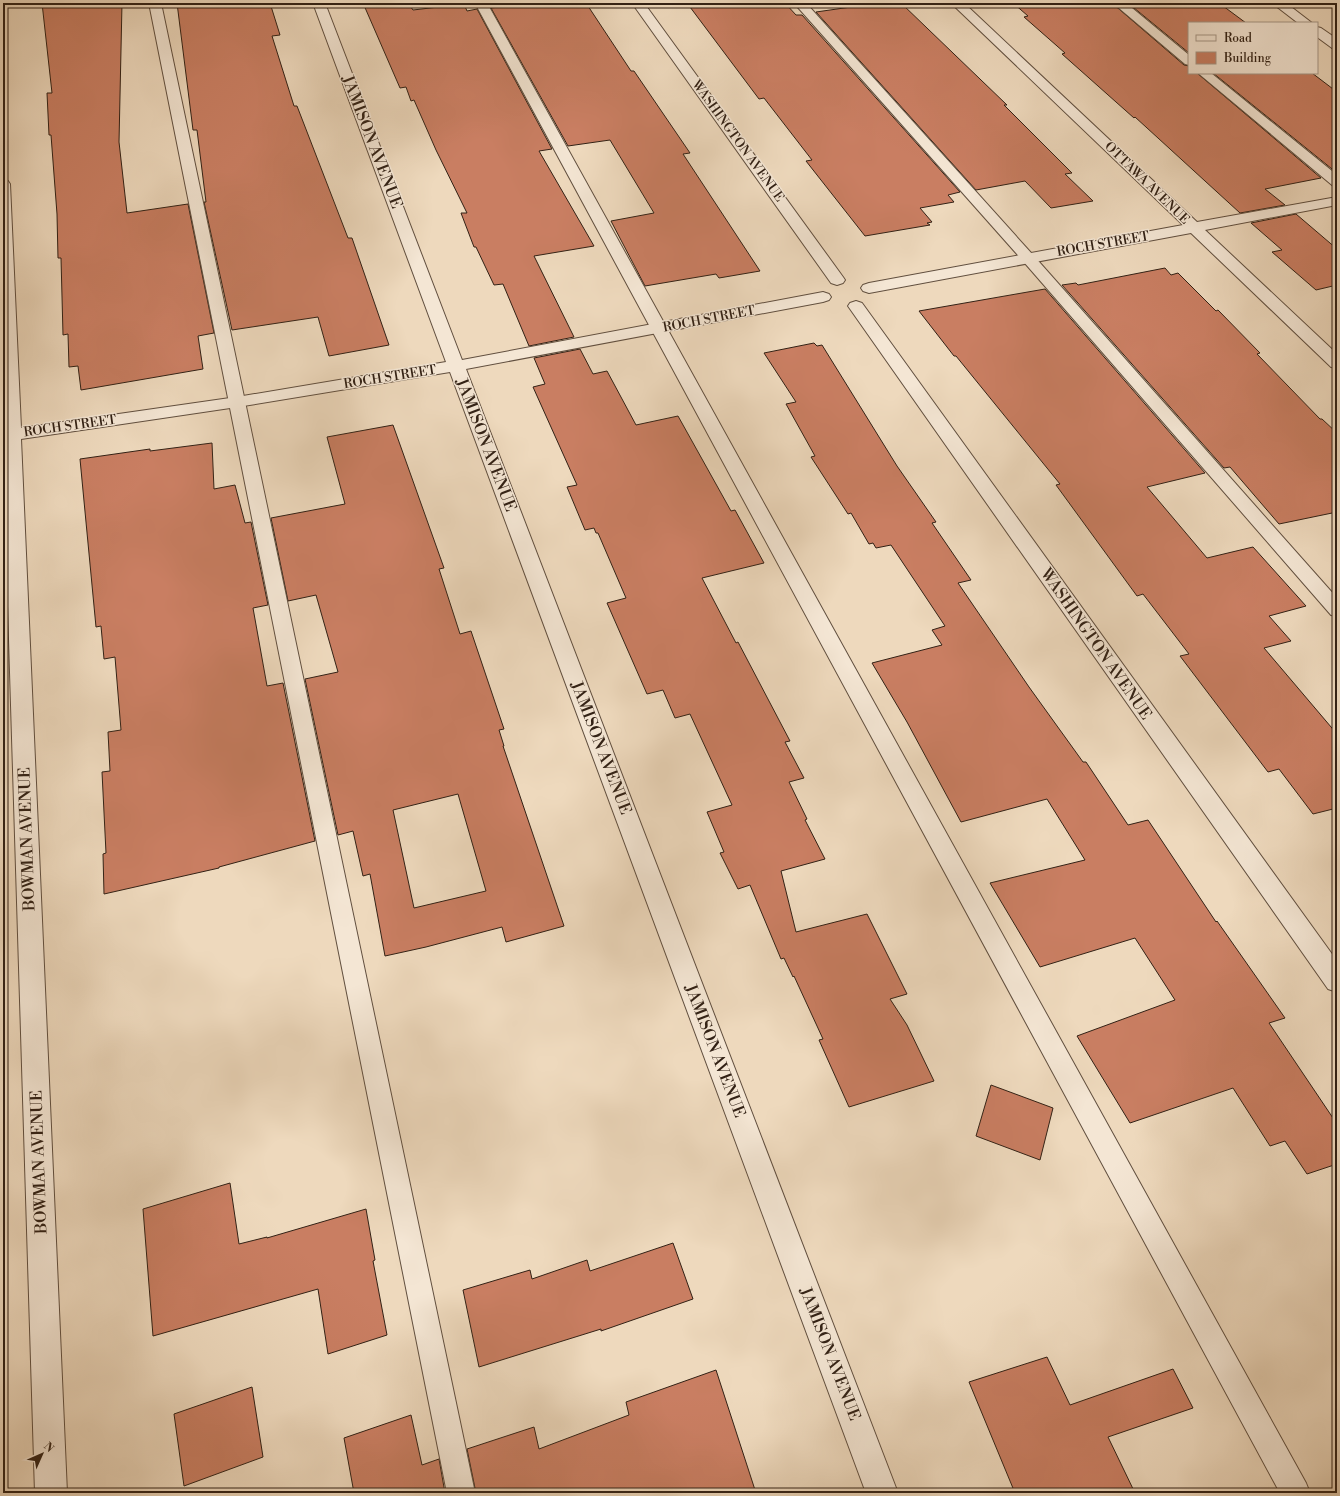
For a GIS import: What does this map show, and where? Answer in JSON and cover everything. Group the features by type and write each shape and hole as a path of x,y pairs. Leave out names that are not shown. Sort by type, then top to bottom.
{"street":[{"name":"JAMISON AVENUE","path":"319,3 882,1493"},
{"name":"WASHINGTON AVENUE","path":"638,3 837,280"},
{"name":"OTTAWA AVENUE","path":"957,3 1337,363"},
{"path":"1278,3 1305,22"},
{"path":"1318,32 1337,46"},
{"name":"BOWMAN AVENUE","path":"3,184 8,435 51,1493"},
{"name":"ROCH STREET","path":"837,280 860,283 1028,258 1337,201"},
{"path":"837,280 828,283 822,288 821,291 838,303 868,300 871,295 860,283"},
{"name":"ROCH STREET","path":"8,435 237,402 456,366 660,328 838,303"},
{"name":"WASHINGTON AVENUE","path":"838,303 1337,981"}],"lane":[{"path":"155,3 461,1493"},
{"path":"481,3 1296,1493"},
{"path":"800,3 1028,258 1337,610"},
{"path":"1119,3 1188,60"},
{"path":"1205,74 1337,182"}],"building":[{"path":"42,3 122,3 119,142 127,213 188,204 214,333 198,336 203,369 81,390 78,366 69,367 68,334 63,335 61,258 58,258 57,214 51,135 49,135 47,93 52,93"},
{"path":"177,3 270,3 280,35 272,36 294,106 297,106 348,238 352,238 389,345 329,356 318,317 232,330 204,202 206,202 197,130 193,130"},
{"path":"363,3 408,3 413,10 464,4 467,11 477,9 552,149 539,151 594,246 534,256 574,337 529,346 503,284 494,285 476,247 474,247 461,213 467,213 436,150 414,100 411,101 406,87 400,88"},
{"path":"548,3 586,3 631,71 634,71 690,153 683,154 760,271 719,278 716,274 645,286 611,221 654,213 610,140 568,146 491,8 522,4 523,6"},
{"path":"687,3 785,3 796,15 802,15 960,192 948,195 954,202 920,208 932,222 927,223 930,225 865,236 806,161 812,160 764,98 759,99"},
{"path":"879,3 901,3 1007,105 1004,105 1072,173 1065,174 1093,201 1051,208 1025,181 976,190 816,12"},
{"path":"1013,3 1112,3 1184,65 1188,66 1188,74 1198,74 1321,178 1265,189 1285,205 1240,213 1135,117 1134,118 1062,54 1065,53 1024,17 1028,16"},
{"path":"1128,3 1219,3 1245,22 1188,22 1188,52"},
{"path":"1214,74 1313,74 1337,92 1337,173"},
{"path":"1296,214 1337,249 1337,285 1316,290 1272,252 1282,250 1251,223"},
{"path":"1165,268 1171,275 1178,273 1216,311 1218,310 1260,353 1257,354 1320,419 1322,419 1337,433 1337,512 1279,524 1230,467 1224,468 1062,285 1076,283 1078,285"},
{"path":"1045,289 1205,473 1147,487 1207,558 1253,547 1306,606 1269,616 1291,641 1264,648 1337,734 1337,808 1313,814 1279,769 1268,772 1180,656 1189,654 1143,594 1137,596 1056,485 1060,484 956,356 954,356 919,311"},
{"path":"814,343 817,346 822,345 897,466 936,522 932,523 971,580 958,583 1029,687 1083,762 1086,762 1128,825 1148,820 1216,922 1217,921 1285,1018 1269,1023 1337,1124 1337,1164 1307,1174 1285,1141 1270,1146 1233,1088 1130,1123 1077,1036 1175,1000 1135,938 1040,967 990,883 1085,860 1047,799 961,822 907,722 872,663 942,645 932,630 945,626 891,545 876,548 873,543 869,544 851,513 848,514 811,457 815,456 786,404 796,402 764,353"},
{"path":"580,349 593,374 607,371 636,425 678,416 731,511 735,510 764,563 702,578 736,643 738,642 790,741 785,742 804,778 789,782 807,819 805,820 825,859 781,871 796,932 867,914 907,994 890,999 907,1025 934,1081 849,1107 819,1040 823,1039 794,976 793,977 784,958 781,959 750,885 738,889 720,853 724,852 707,812 732,805 690,714 675,718 663,690 647,694 607,603 626,598 598,533 596,533 594,528 585,530 567,487 577,485 533,387 545,384 534,358"},
{"path":"393,425 444,568 439,569 460,634 471,631 504,729 499,730 503,746 564,926 506,942 502,927 385,956 370,874 363,876 353,831 338,835 305,679 338,672 316,595 288,601 271,518 345,504 327,437","holes":["458,794 486,891 414,908 393,810"]},
{"path":"212,443 214,489 235,485 245,523 251,522 268,605 253,608 267,686 283,683 315,841 219,868 104,894 103,854 106,853 102,772 110,771 108,732 121,730 115,657 104,659 101,626 96,627 80,459 150,449 150,451"},
{"path":"991,1085 1053,1108 1040,1160 976,1136"},
{"path":"230,1183 239,1244 267,1238 366,1209 375,1260 373,1261 387,1335 328,1354 318,1289 153,1336 143,1209"},
{"path":"673,1243 693,1299 601,1331 601,1329 479,1367 463,1290 530,1270 532,1279 587,1260 590,1271"},
{"path":"1047,1357 1070,1405 1173,1369 1193,1408 1108,1437 1135,1493 1015,1493 969,1382"},
{"path":"716,1370 756,1493 476,1493 467,1449 534,1427 539,1449 629,1415 626,1402"},
{"path":"252,1387 263,1457 184,1486 174,1414"},
{"path":"411,1415 422,1465 439,1459 445,1493 354,1493 344,1438"}]}
